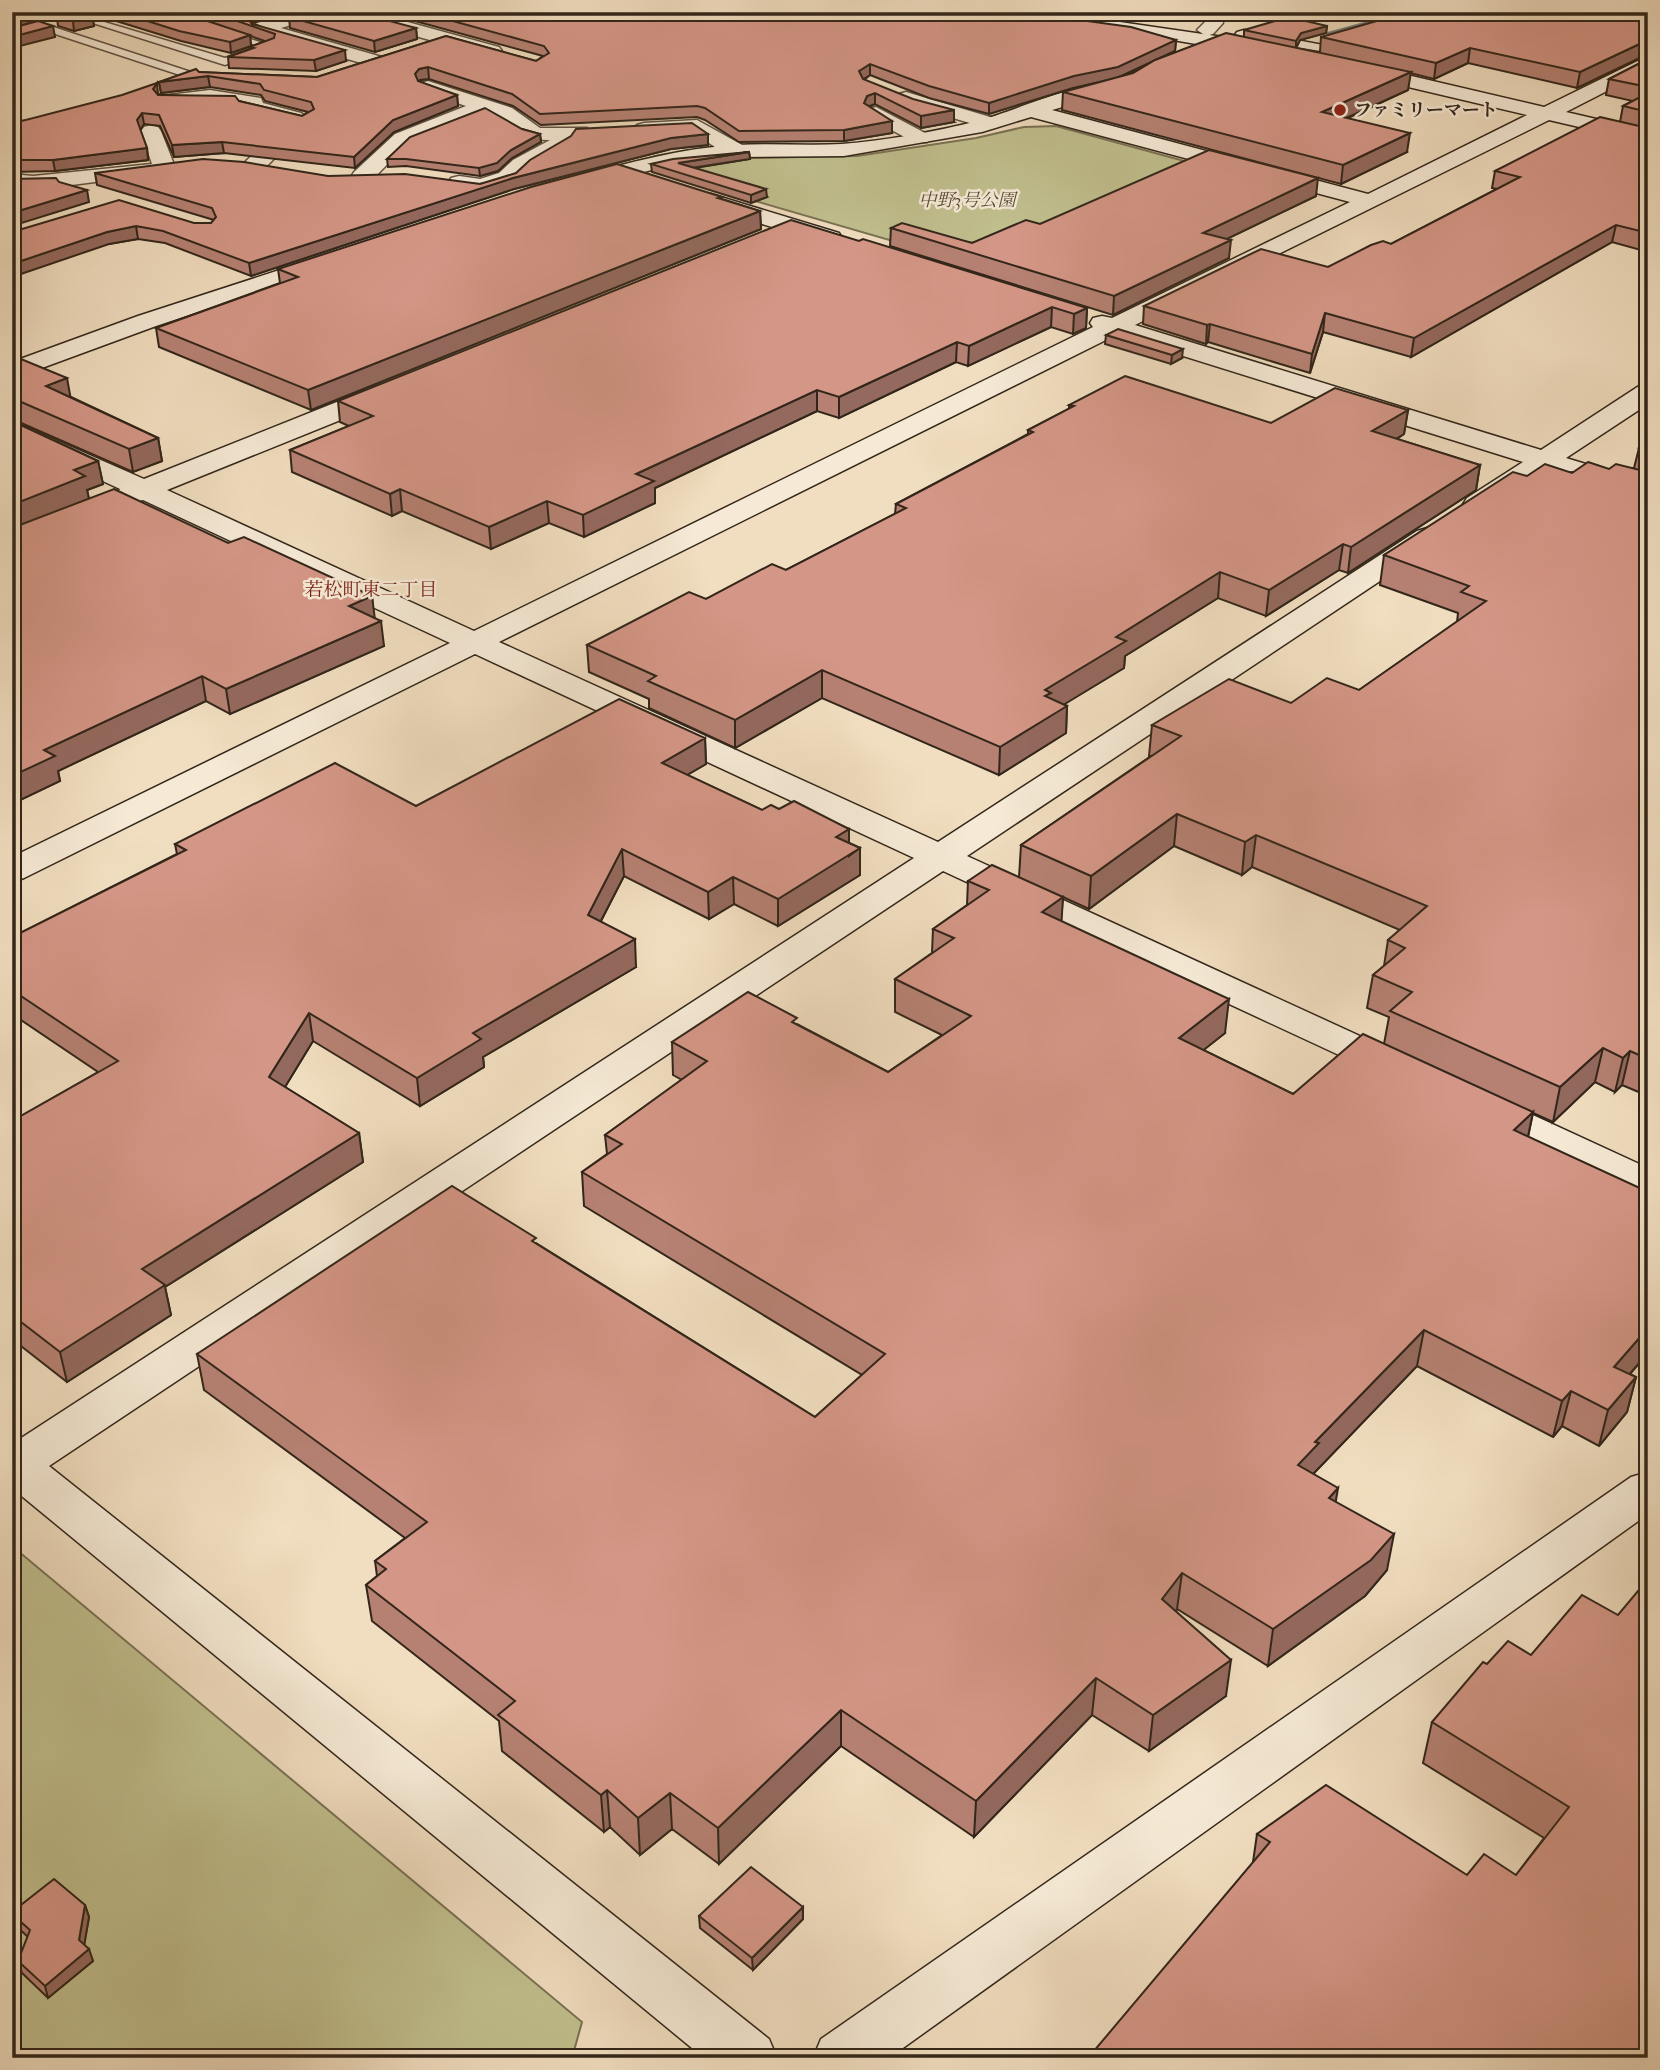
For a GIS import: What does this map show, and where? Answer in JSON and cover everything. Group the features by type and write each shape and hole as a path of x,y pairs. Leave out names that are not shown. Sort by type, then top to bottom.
{"street":[{"path":"315,12 261,28 375,61"},
{"path":"349,12 511,56"},
{"path":"1006,12 1213,28 1555,108 1648,122"},
{"path":"1087,12 1213,28 1308,47 1555,108 1648,136"},
{"path":"1184,57 1213,28"},
{"path":"1308,47 1344,35"},
{"path":"340,72 447,38"},
{"path":"12,871 1648,62"},
{"path":"200,76 235,77"},
{"path":"559,188 672,158 736,150 844,150 920,138 990,123 1028,110 1124,85 1135,79"},
{"path":"428,87 505,112 536,134 603,131"},
{"path":"887,91 921,104 990,123"},
{"path":"167,100 210,94 226,95 254,102 248,106 306,117 243,165 276,171"},
{"path":"395,176 351,178 402,138 487,105"},
{"path":"1028,110 1370,201"},
{"path":"876,113 920,138"},
{"path":"630,129 697,126 736,150"},
{"path":"151,131 164,167"},
{"path":"444,181 481,186 506,178 521,165 563,141"},
{"path":"12,181 55,181 191,164"},
{"path":"619,173 656,184"},
{"path":"55,181 108,198"},
{"path":"694,196 846,243"},
{"path":"755,242 793,227"},
{"path":"12,371 147,321 355,253"},
{"path":"1087,318 1648,492"},
{"path":"108,504 411,382"},
{"path":"748,2058 13,1465 1648,392"},
{"path":"12,429 1648,1184"},
{"path":"842,2058 1648,1489"}],"lane":[{"path":"200,76 36,27 73,16 225,62 269,46 209,27"}],"green space":[{"path":"1257,12 1364,12 1337,18 1297,21"},
{"name":"中野3号公園","path":"1056,126 1199,165 972,264 652,171 749,158 857,156 976,138 1024,127"},
{"path":"12,1546 582,2022 572,2058 12,2058"}],"building":[{"path":"12,12 29,12 12,17"},
{"path":"58,12 83,12 92,15 73,21 56,15"},
{"path":"119,12 180,12 250,35 230,42 179,31"},
{"path":"211,12 250,12 248,19 252,24 345,50 314,60 228,57 254,48 250,47 274,38 275,34"},
{"path":"307,12 356,12 416,28 374,41 289,17"},
{"path":"420,12 1022,12 1131,27 1176,40 1118,67 1074,76 989,103 929,86 870,64 859,71 863,79 913,99 954,110 921,116 875,93 867,96 864,103 892,121 844,130 739,131 705,108 697,106 540,114 512,94 428,67 419,69 415,74 418,81 457,95 393,120 354,157 222,142 172,145 159,115 142,113 137,120 147,148 53,160 12,160 12,116 22,121 157,83 153,89 158,95 235,96 239,101 302,116 314,109 311,102 264,90 260,84 208,76 159,82 196,69 199,72 317,77 446,36 536,61 549,53 544,46"},
{"path":"1408,12 1635,12 1648,15 1648,40 1580,72 1470,48 1436,63 1321,37"},
{"path":"1289,17 1327,26 1301,33 1296,41 1244,30"},
{"path":"38,21 53,26 12,37 12,28"},
{"path":"1226,33 1411,72 1322,112 1410,133 1343,165 1063,92 1133,73 1155,60"},
{"path":"1648,59 1648,87 1609,79"},
{"path":"1648,93 1648,112 1623,106"},
{"path":"485,108 522,129 540,134 511,150 497,163 479,168 387,159 410,137"},
{"path":"1600,117 1648,128 1648,233 1616,225 1414,338 1325,313 1312,354 1144,306 1261,249 1328,267 1371,245 1383,241 1391,244 1520,177 1495,171"},
{"path":"692,123 708,134 671,138 513,178 249,263 163,231 136,226 107,232 12,264 12,232 119,200 194,223 211,223 216,217 212,208 95,173 203,159 244,162 328,176 405,174 480,184 516,173 530,160 571,136 576,129"},
{"path":"1209,150 1318,178 1203,233 1231,240 1114,296 891,228 902,223 972,243 1026,220 1040,224"},
{"path":"749,152 678,163 766,189 751,195 651,164 673,159"},
{"path":"617,164 760,211 308,390 156,328 298,277 278,269 531,187"},
{"path":"56,178 59,182 87,190 12,213 12,179"},
{"path":"791,220 859,241 863,239 1087,308 1074,314 1052,307 969,346 957,342 839,397 817,390 636,474 654,481 583,515 547,501 489,527 400,489 390,494 290,450 373,416 338,401"},
{"path":"1118,329 1183,349 1172,355 1106,335"},
{"path":"16,357 67,378 46,386 158,438 129,449 12,398 12,358"},
{"path":"1125,376 1271,423 1335,388 1408,410 1372,431 1480,465 1351,547 1343,544 1269,590 1220,572 1116,637 1126,641 1045,690 1051,693 1045,696 1067,706 1000,747 822,670 735,720 648,681 656,676 587,645 689,592 706,599 772,564 786,570 906,508 896,504 1033,432 1028,430"},
{"path":"12,421 98,461 74,470 85,476 12,505"},
{"path":"1648,442 1648,451 1639,448"},
{"path":"1588,462 1609,469 1616,464 1648,472 1648,1059 1630,1051 1623,1058 1603,1048 1560,1087 1390,1011 1412,992 1373,975 1405,948 1388,940 1427,906 1256,835 1245,842 1177,814 1091,876 1021,845 1181,736 1152,725 1229,679 1291,703 1327,678 1359,690 1486,601 1461,592 1469,586 1384,555 1513,472 1527,476 1545,464 1572,473"},
{"path":"114,489 228,543 244,537 372,596 349,606 381,621 226,689 202,676 44,750 55,756 12,776 12,528"},
{"path":"619,699 705,738 662,763 762,810 771,805 779,809 794,801 849,829 836,837 860,848 778,899 733,877 708,892 622,849 588,915 635,939 473,1033 481,1039 417,1078 309,1013 269,1077 359,1133 142,1269 165,1285 60,1352 12,1315 12,1121 118,1061 12,990 12,937 186,850 175,844 335,763 416,806"},
{"path":"992,865 1063,897 1042,912 1229,999 1179,1038 1293,1094 1363,1034 1533,1112 1514,1130 1644,1190 1648,1186 1648,1328 1614,1367 1636,1377 1608,1410 1571,1391 1562,1401 1424,1330 1315,1442 1319,1443 1298,1465 1338,1488 1329,1498 1394,1534 1371,1560 1273,1629 1182,1573 1162,1599 1231,1660 1153,1715 1096,1678 976,1801 841,1710 718,1828 670,1793 638,1818 607,1790 601,1795 498,1715 515,1701 366,1585 386,1569 375,1561 427,1522 197,1354 452,1186 536,1238 532,1241 815,1417 885,1354 582,1172 622,1144 605,1135 707,1061 672,1042 748,992 797,1018 792,1022 888,1072 971,1016 895,979 954,938 933,929 989,890 968,881"},
{"path":"1648,1579 1648,2058 1088,2058 1270,1842 1257,1834 1326,1785 1467,1875 1484,1854 1516,1875 1569,1807 1432,1722 1483,1662 1487,1664 1508,1641 1531,1655 1582,1595 1618,1615"},
{"path":"751,1867 803,1907 752,1958 699,1916"},
{"path":"54,1879 85,1905 79,1940 89,1949 45,1986 18,1961 30,1930 12,1912"}],"waterway":[{"path":"1226,12 1227,20"},
{"path":"1328,33 1410,12"}],"place":[{"name":"ファミリーマート","path":"1340,110"}],"district":[{"name":"若松町東二丁目","path":"371,590"}]}
